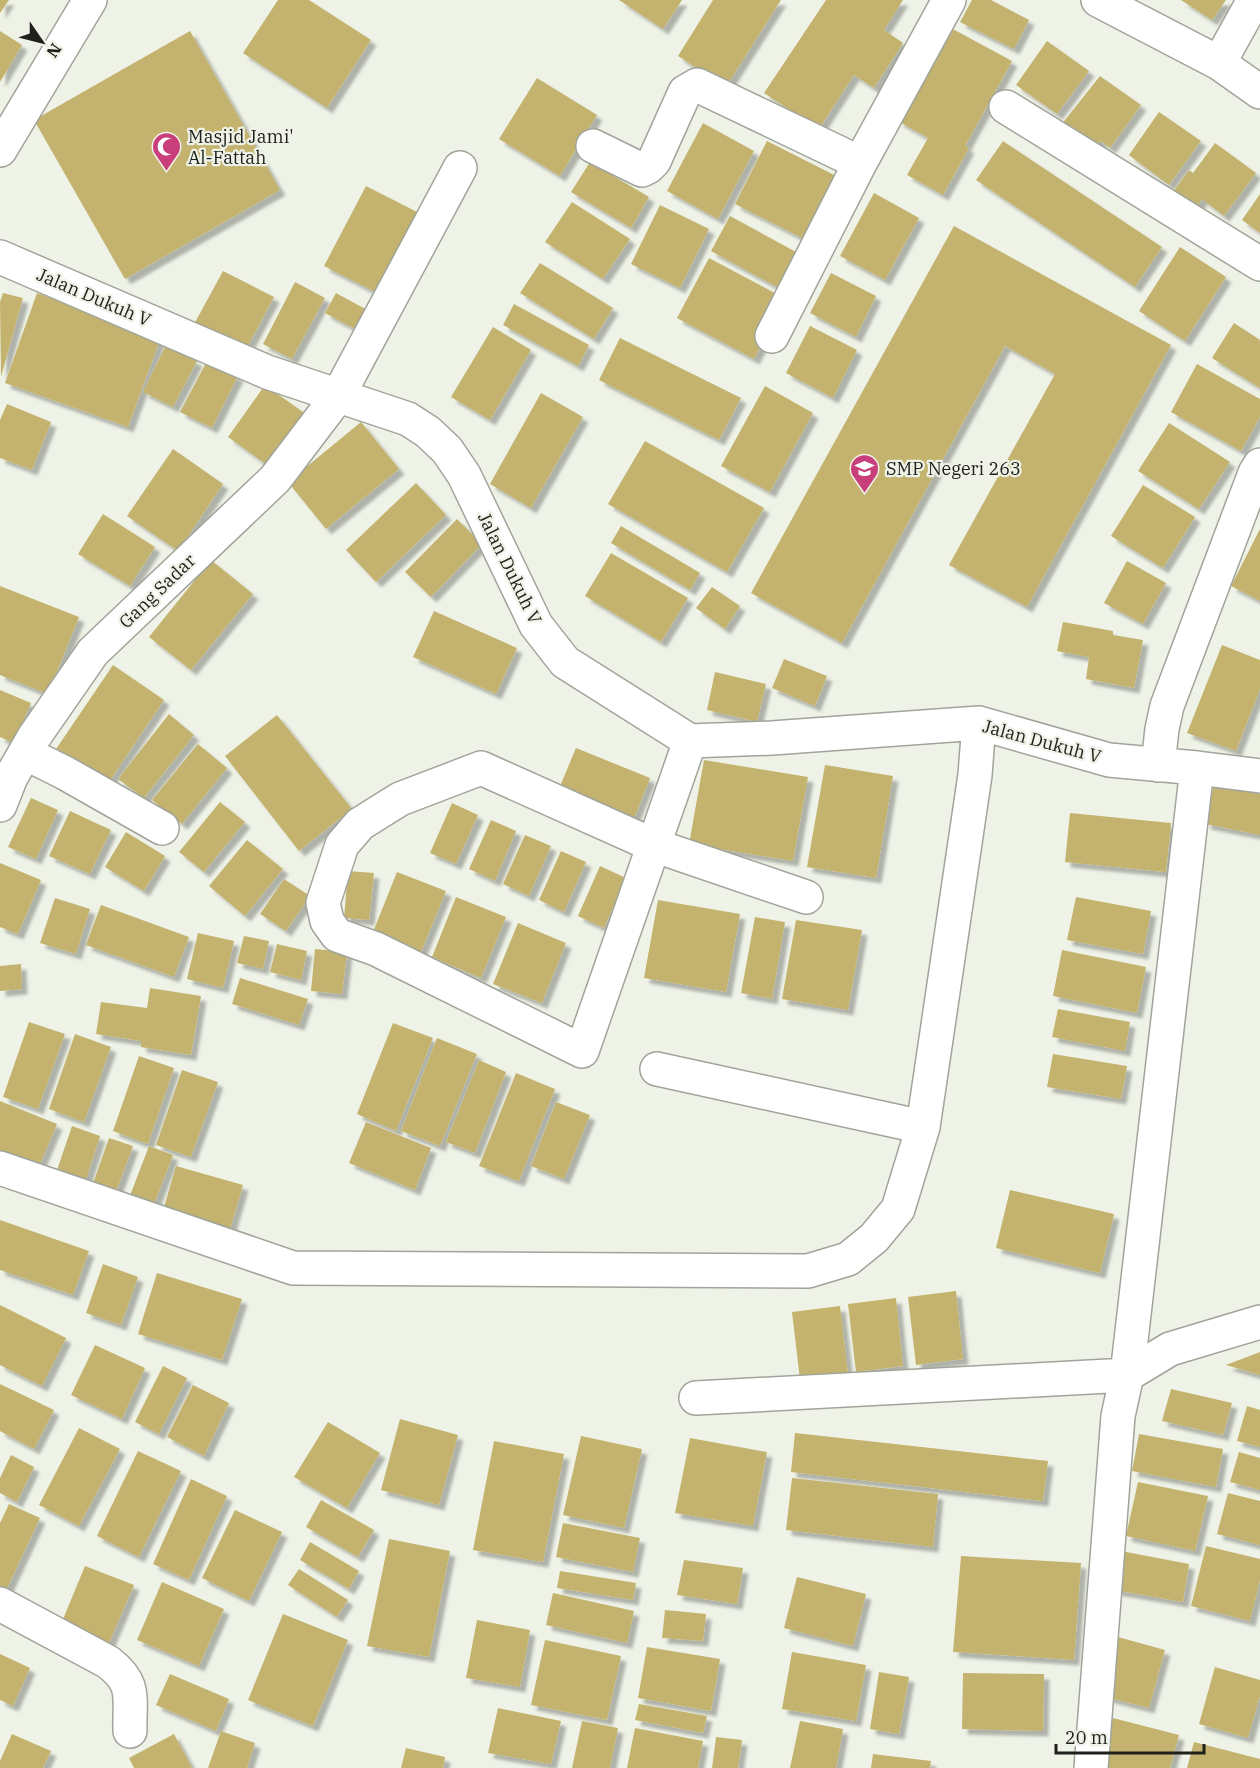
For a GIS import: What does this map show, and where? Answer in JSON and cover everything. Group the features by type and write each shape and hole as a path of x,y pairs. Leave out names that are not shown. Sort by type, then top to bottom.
{"street":[{"path":"0,150 90,0"},
{"path":"772,336 860,163 949,0"},
{"path":"1098,0 1219,63 1260,92"},
{"path":"1219,63 1254,0"},
{"path":"593,146 642,170 648,167 654,161 684,92 697,85 860,163"},
{"path":"1006,107 1260,264"},
{"name":"Gang Sadar","path":"9,777 93,652 275,479 338,396 460,168"},
{"name":"Jalan Dukuh V","path":"0,257 267,372 408,419 428,432 447,450 464,475 536,625 565,662 690,741 772,738 979,723 1109,760 1260,776"},
{"path":"1158,765 1167,706 1260,465"},
{"path":"0,1168 293,1268 808,1271 848,1259 874,1238 898,1209 923,1127 975,775 979,723"},
{"path":"690,741 653,845 582,1051 376,950 337,935 327,921 324,903 342,845 360,824 400,799 481,768 653,845 806,897"},
{"path":"1091,1768 1118,1416 1127,1375 1197,768"},
{"path":"9,777 65,773 162,828"},
{"path":"657,1069 923,1127"},
{"path":"696,1398 1127,1375 1170,1349 1260,1322"},
{"path":"0,1604 108,1662 121,1672 129,1686 130,1731"}],"building":[{"path":"0,0 9,0 0,13"},
{"path":"278,0 309,0 371,40 327,108 243,53"},
{"path":"619,0 682,0 663,29"},
{"path":"713,0 781,0 726,87 678,56"},
{"path":"826,0 903,0 884,30 903,43 874,88 854,75 819,129 764,93"},
{"path":"972,0 991,0 1029,20 1014,49 960,22"},
{"path":"1181,0 1226,0 1212,20"},
{"path":"951,28 1012,61 965,146 969,148 943,195 907,175 928,138 898,121"},
{"path":"0,31 22,45 0,82"},
{"name":"Masjid Jami' Al-Fattah","path":"190,31 280,190 125,279 34,120"},
{"path":"1047,41 1089,71 1057,114 1016,85"},
{"path":"1100,76 1141,105 1110,148 1101,141 1091,151 1057,130"},
{"path":"537,78 597,115 560,176 499,139"},
{"path":"1159,112 1201,141 1169,185 1129,155"},
{"path":"703,123 754,151 718,219 667,191"},
{"path":"767,141 846,181 814,244 735,204"},
{"path":"1003,141 1162,247 1135,287 976,180"},
{"path":"1215,143 1256,173 1224,216 1202,199 1193,214 1170,196 1189,170 1193,173"},
{"path":"590,162 649,197 631,228 571,192"},
{"path":"366,186 423,215 381,295 324,266"},
{"path":"874,193 919,218 885,280 840,256"},
{"path":"1260,194 1260,233 1242,220"},
{"path":"572,202 630,239 603,279 545,242"},
{"path":"660,205 709,229 680,288 631,264"},
{"path":"730,216 807,258 788,293 711,251"},
{"name":"SMP Negeri 263","path":"954,226 1171,345 1027,607 949,565 1055,374 1005,346 842,643 751,593"},
{"path":"1180,247 1226,277 1185,341 1139,311"},
{"path":"709,258 786,299 754,359 677,318"},
{"path":"540,263 613,308 594,339 520,293"},
{"path":"223,271 274,297 243,355 192,328"},
{"path":"831,273 876,296 856,337 810,313"},
{"path":"295,282 325,298 292,359 263,344"},
{"path":"3,293 23,298 1,377 0,302"},
{"path":"37,293 161,337 128,427 5,383"},
{"path":"336,293 369,311 359,331 325,313"},
{"path":"514,304 589,345 578,366 503,325"},
{"path":"1234,323 1260,340 1260,388 1212,358"},
{"path":"810,326 857,350 833,398 786,373"},
{"path":"493,327 531,350 490,420 451,397"},
{"path":"620,338 741,398 719,440 599,380"},
{"path":"166,345 197,361 173,407 143,392"},
{"path":"207,361 238,376 212,428 180,412"},
{"path":"1197,364 1260,399 1260,417 1241,451 1171,412"},
{"path":"265,385 307,415 270,467 228,437"},
{"path":"765,386 813,413 770,492 721,466"},
{"path":"541,393 583,417 531,508 490,484"},
{"path":"7,404 51,422 32,470 0,458 0,420"},
{"path":"361,422 399,469 326,529 288,482"},
{"path":"1169,423 1230,462 1199,509 1138,471"},
{"path":"645,441 764,508 727,572 608,504"},
{"path":"173,449 223,484 178,551 127,516"},
{"path":"416,483 446,515 376,582 346,550"},
{"path":"1143,485 1195,517 1163,568 1111,536"},
{"path":"103,514 155,547 130,586 78,554"},
{"path":"457,519 482,544 431,597 405,572"},
{"path":"621,526 700,573 690,590 611,543"},
{"path":"1260,529 1260,601 1231,586"},
{"path":"611,553 688,598 661,642 585,596"},
{"path":"211,560 253,594 191,670 149,637"},
{"path":"1127,561 1166,583 1143,624 1104,603"},
{"path":"0,586 79,617 48,694 0,675"},
{"path":"712,587 740,606 725,629 696,608"},
{"path":"434,611 517,648 496,694 413,657"},
{"path":"1063,622 1113,631 1113,635 1143,640 1134,688 1086,679 1089,657 1057,651"},
{"path":"1222,645 1260,660 1260,689 1236,751 1187,733"},
{"path":"784,659 827,676 815,706 772,688"},
{"path":"113,665 164,700 105,788 54,752"},
{"path":"715,672 766,684 757,722 707,710"},
{"path":"0,690 31,703 14,743 0,737"},
{"path":"169,714 194,735 144,798 118,779"},
{"path":"277,715 352,809 299,851 225,756"},
{"path":"198,744 227,768 182,824 152,800"},
{"path":"576,748 650,778 633,821 558,791"},
{"path":"704,760 808,777 793,861 689,844"},
{"path":"825,765 893,776 876,878 807,867"},
{"path":"1214,784 1260,794 1260,835 1205,824"},
{"path":"31,798 58,810 36,859 8,847"},
{"path":"220,802 245,822 204,872 179,852"},
{"path":"452,803 478,815 456,864 430,853"},
{"path":"70,811 111,830 90,874 49,856"},
{"path":"1070,813 1171,823 1166,872 1065,862"},
{"path":"491,820 516,831 495,881 469,869"},
{"path":"126,832 165,856 144,891 105,867"},
{"path":"525,835 551,846 529,896 503,884"},
{"path":"247,840 283,869 245,916 209,886"},
{"path":"561,851 586,862 564,912 539,900"},
{"path":"0,863 41,880 18,934 0,927"},
{"path":"600,866 626,878 604,928 578,916"},
{"path":"348,871 374,873 369,920 344,918"},
{"path":"397,872 446,891 421,952 373,932"},
{"path":"284,879 310,896 286,931 260,914"},
{"path":"456,897 506,917 481,978 432,957"},
{"path":"1076,897 1151,911 1143,954 1067,940"},
{"path":"55,898 90,909 76,954 40,943"},
{"path":"658,900 740,914 726,992 644,978"},
{"path":"101,905 189,937 174,977 86,945"},
{"path":"755,917 785,922 772,999 741,993"},
{"path":"796,920 862,930 848,1010 782,999"},
{"path":"518,923 566,943 542,1003 493,984"},
{"path":"198,933 234,941 223,988 187,979"},
{"path":"244,936 269,941 263,969 237,963"},
{"path":"277,944 307,951 301,980 270,972"},
{"path":"315,949 347,952 342,994 311,991"},
{"path":"1062,950 1146,967 1137,1013 1053,996"},
{"path":"21,964 22,989 0,991 0,966"},
{"path":"240,978 308,999 299,1025 232,1004"},
{"path":"150,988 201,996 191,1055 141,1047 141,1041 96,1034 101,1002 147,1008"},
{"path":"1058,1009 1130,1022 1125,1051 1052,1037"},
{"path":"29,1022 65,1034 38,1109 3,1097"},
{"path":"393,1023 433,1038 396,1131 357,1114"},
{"path":"75,1034 111,1047 84,1122 49,1109"},
{"path":"437,1038 477,1054 440,1146 401,1131"},
{"path":"1053,1054 1127,1066 1121,1099 1047,1087"},
{"path":"139,1056 174,1068 148,1144 113,1131"},
{"path":"479,1060 506,1072 475,1153 446,1142"},
{"path":"182,1070 218,1082 191,1157 156,1145"},
{"path":"516,1073 555,1089 519,1181 479,1166"},
{"path":"0,1101 57,1124 37,1171 0,1155"},
{"path":"556,1102 590,1115 564,1179 531,1166"},
{"path":"366,1122 431,1148 415,1190 349,1163"},
{"path":"72,1126 100,1136 83,1189 54,1179"},
{"path":"109,1138 133,1146 113,1200 90,1192"},
{"path":"149,1146 173,1155 150,1215 126,1206"},
{"path":"176,1166 243,1185 229,1233 162,1214"},
{"path":"1010,1190 1114,1214 1100,1273 996,1248"},
{"path":"0,1220 89,1251 73,1295 0,1270"},
{"path":"103,1264 138,1277 121,1325 86,1313"},
{"path":"157,1273 242,1299 222,1360 138,1334"},
{"path":"956,1291 963,1359 916,1365 908,1297"},
{"path":"896,1298 903,1366 856,1372 848,1304"},
{"path":"0,1305 66,1338 42,1386 0,1365"},
{"path":"840,1306 848,1374 800,1380 792,1312"},
{"path":"95,1345 145,1368 122,1419 71,1395"},
{"path":"1260,1352 1260,1375 1226,1365"},
{"path":"163,1366 187,1378 159,1434 135,1422"},
{"path":"0,1384 54,1410 34,1449 0,1431"},
{"path":"193,1385 229,1403 204,1456 167,1437"},
{"path":"1171,1389 1232,1403 1223,1435 1162,1421"},
{"path":"1247,1406 1260,1410 1260,1447 1237,1441"},
{"path":"400,1419 458,1435 439,1505 381,1490"},
{"path":"328,1422 380,1453 347,1508 294,1477"},
{"path":"79,1428 120,1449 79,1526 39,1505"},
{"path":"795,1433 1048,1461 1043,1501 791,1472"},
{"path":"1139,1434 1223,1449 1216,1487 1132,1471"},
{"path":"581,1436 642,1449 624,1528 563,1515"},
{"path":"690,1438 767,1452 753,1526 675,1513"},
{"path":"494,1441 564,1454 543,1562 473,1550"},
{"path":"138,1451 181,1471 139,1557 97,1536"},
{"path":"1239,1452 1260,1458 1260,1490 1230,1482"},
{"path":"11,1455 34,1467 17,1502 0,1493 0,1478"},
{"path":"792,1478 938,1494 933,1547 786,1530"},
{"path":"191,1479 227,1496 189,1580 153,1564"},
{"path":"1138,1482 1208,1496 1195,1551 1126,1536"},
{"path":"1228,1493 1260,1501 1260,1545 1217,1534"},
{"path":"321,1500 374,1530 358,1557 306,1527"},
{"path":"9,1504 40,1518 4,1595 0,1593 0,1523"},
{"path":"235,1510 282,1532 249,1601 202,1578"},
{"path":"563,1523 640,1538 633,1572 556,1557"},
{"path":"389,1539 450,1551 429,1657 367,1646"},
{"path":"310,1542 359,1571 349,1589 300,1560"},
{"path":"1206,1546 1260,1559 1260,1580 1250,1621 1191,1606"},
{"path":"1121,1551 1189,1564 1183,1602 1114,1590"},
{"path":"961,1556 1081,1563 1074,1660 953,1652"},
{"path":"684,1560 743,1568 737,1604 677,1595"},
{"path":"85,1566 134,1585 109,1643 61,1624"},
{"path":"299,1569 348,1600 337,1617 288,1585"},
{"path":"560,1571 636,1583 633,1600 557,1588"},
{"path":"797,1577 866,1594 853,1646 784,1628"},
{"path":"162,1582 224,1609 199,1666 137,1640"},
{"path":"553,1593 634,1611 627,1643 546,1625"},
{"path":"665,1610 706,1614 703,1641 662,1638"},
{"path":"283,1614 348,1640 313,1726 248,1700"},
{"path":"477,1620 530,1630 520,1687 466,1678"},
{"path":"1118,1637 1165,1650 1149,1708 1102,1696"},
{"path":"545,1640 621,1656 607,1720 531,1705"},
{"path":"647,1647 720,1659 711,1711 638,1698"},
{"path":"792,1652 866,1665 856,1721 782,1709"},
{"path":"0,1654 30,1668 13,1706 0,1700"},
{"path":"1215,1667 1260,1680 1260,1696 1248,1738 1199,1724"},
{"path":"879,1672 909,1677 899,1734 870,1729"},
{"path":"963,1673 1044,1674 1043,1731 962,1729"},
{"path":"170,1674 229,1699 216,1731 156,1705"},
{"path":"639,1704 707,1716 703,1733 635,1720"},
{"path":"498,1708 561,1721 551,1764 488,1753"},
{"path":"1113,1718 1179,1735 1170,1768 1100,1768"},
{"path":"582,1721 618,1728 610,1768 572,1768"},
{"path":"800,1721 843,1729 836,1768 790,1768"},
{"path":"635,1728 703,1741 698,1768 627,1768"},
{"path":"221,1731 255,1743 247,1768 208,1768"},
{"path":"12,1734 51,1751 43,1768 0,1768 0,1761"},
{"path":"174,1734 192,1768 134,1768 129,1758"},
{"path":"716,1737 742,1740 738,1768 712,1768"},
{"path":"1194,1742 1260,1759 1260,1768 1187,1768"},
{"path":"406,1748 445,1757 443,1768 401,1768"},
{"path":"873,1754 931,1761 930,1768 871,1768"}],"place":[{"name":"Masjid Jami' Al-Fattah","path":"167,172"},
{"name":"SMP Negeri 263","path":"865,494"}]}
